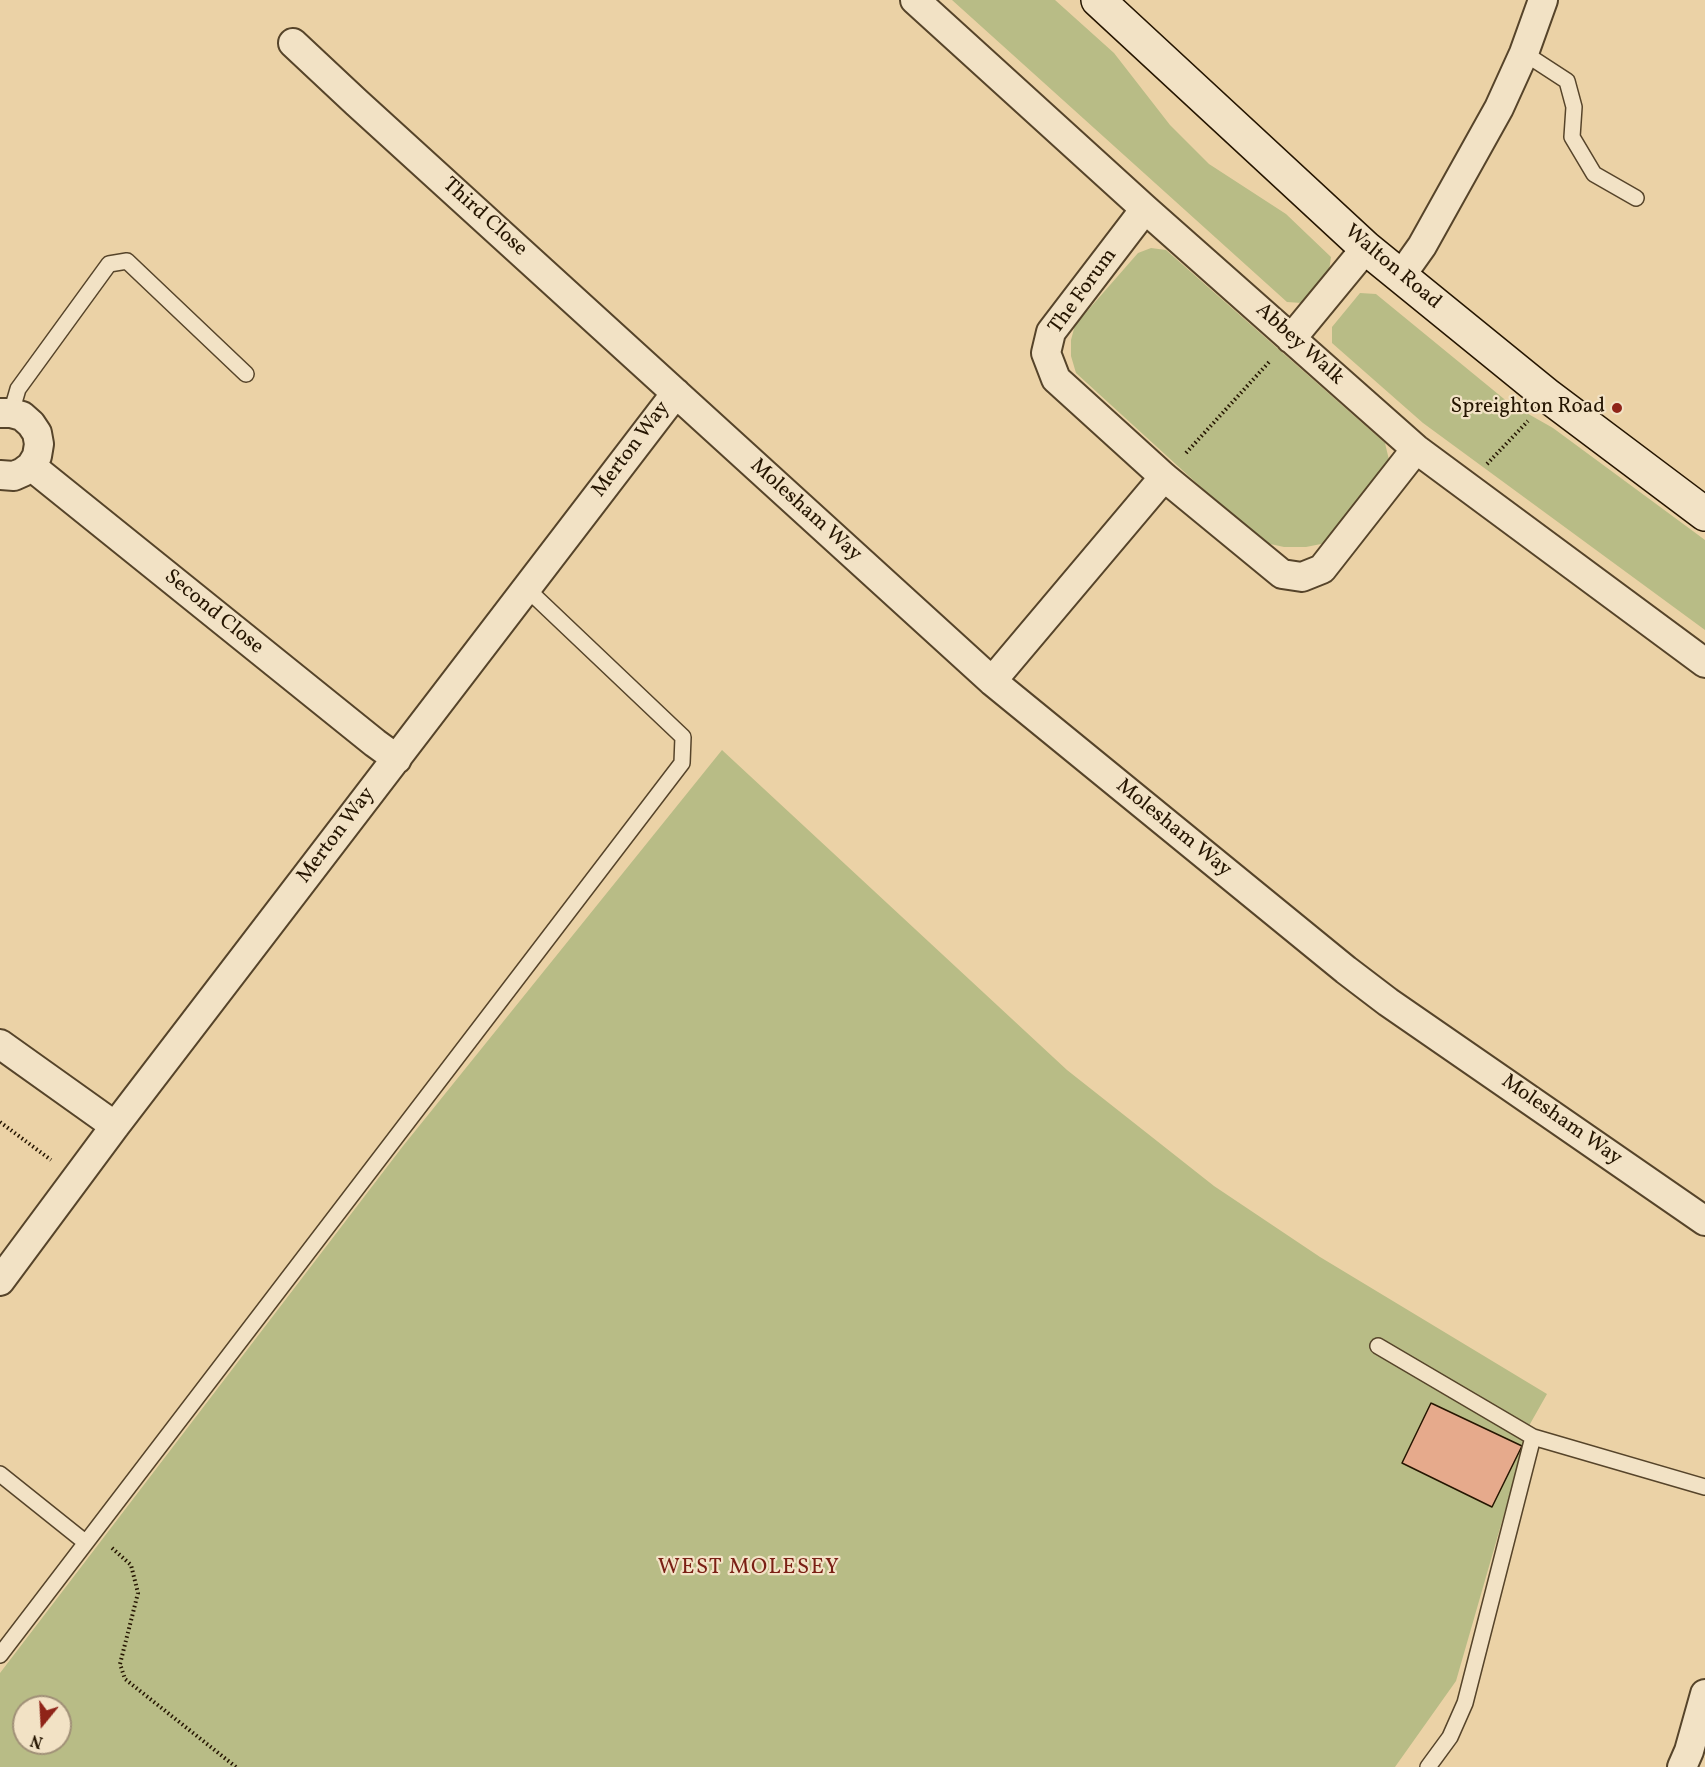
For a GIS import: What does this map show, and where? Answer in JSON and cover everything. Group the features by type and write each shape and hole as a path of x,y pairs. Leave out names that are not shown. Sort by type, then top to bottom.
{"main road":[{"name":"Walton Road","path":"1098,0 1400,277 1548,396 1705,514"}],"street":[{"name":"Abbey Walk","path":"915,0 1145,209 1416,449 1705,663"},
{"path":"1400,277 1422,246 1498,108 1524,53 1543,0"},
{"name":"Third Close","path":"293,43 676,393"},
{"name":"The Forum","path":"1145,209 1051,332 1046,353 1056,379 1164,477 1282,574 1302,577 1322,569 1416,449"},
{"path":"1291,339 1366,248"},
{"name":"Merton Way","path":"0,1281 115,1126 676,393"},
{"name":"Molesham Way","path":"676,393 992,681 1346,970 1388,1002 1705,1221"},
{"path":"0,475 14,476 31,466 37,456 39,444 37,433 31,424 22,416 5,413"},
{"name":"Second Close","path":"31,466 397,759"},
{"path":"992,681 1164,477"},
{"path":"0,1044 115,1126"},
{"path":"1682,1767 1689,1751 1705,1694"}],"lane":[{"path":"1524,53 1567,81 1574,107 1572,137 1594,174 1636,198"},
{"path":"5,413 18,389 109,264 127,261 246,374"},
{"path":"0,1655 682,763 683,737 526,588"},
{"path":"1378,1346 1533,1437 1705,1487"},
{"path":"1428,1767 1450,1737 1466,1703 1533,1437"},
{"path":"0,1474 89,1537"}],"path":[{"path":"1164,477 1291,339"},
{"path":"1466,486 1534,415"},
{"path":"0,1122 76,1179"},
{"path":"89,1537 131,1565 138,1593 120,1664 125,1679 236,1767"}],"green space":[{"path":"952,0 1055,0 1114,53 1170,125 1209,164 1286,214 1331,257 1329,271 1302,303 1287,302"},
{"path":"1151,248 1166,250 1385,443 1389,460 1382,474 1326,543 1306,547 1284,547 1261,542 1076,373 1071,356 1071,340 1075,325 1138,253"},
{"path":"1360,293 1376,294 1509,403 1553,428 1705,540 1705,630 1423,423 1332,343 1332,327"},
{"path":"722,750 1067,1070 1214,1186 1320,1257 1547,1394 1530,1424 1456,1681 1395,1767 0,1767 0,1673 403,1146"}],"building":[{"path":"1431,1403 1522,1446 1492,1507 1402,1463"}],"place":[{"name":"Spreighton Road","path":"1617,408"}],"district":[{"name":"WEST MOLESEY","path":"749,1569"}]}
